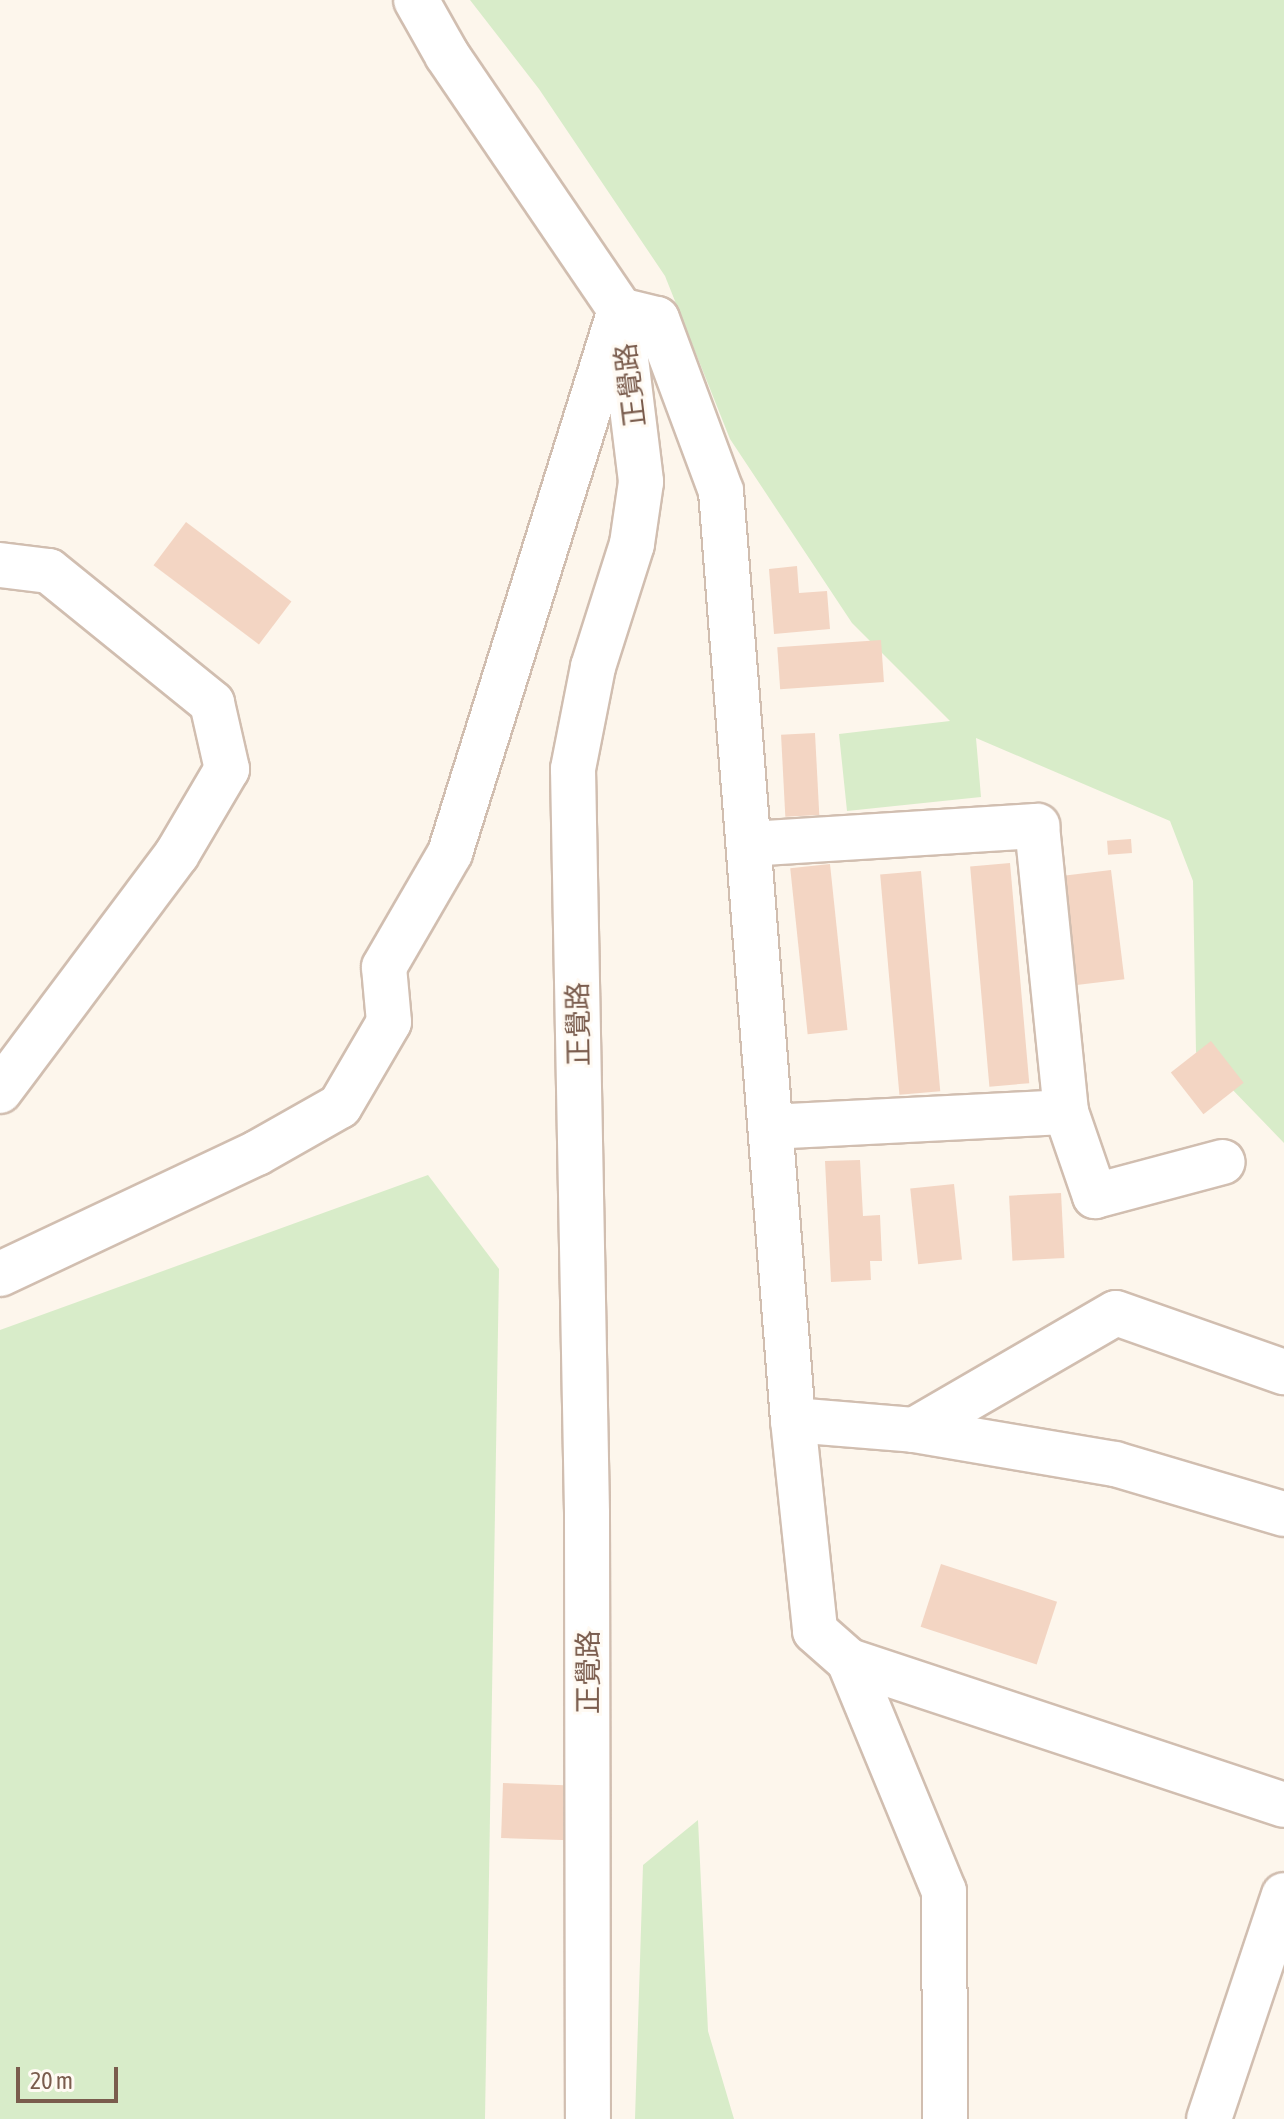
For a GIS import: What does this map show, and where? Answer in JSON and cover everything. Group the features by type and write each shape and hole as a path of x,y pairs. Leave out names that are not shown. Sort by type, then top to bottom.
{"street":[{"name":"正覺路","path":"416,0 447,55 620,310 641,482 632,544 593,667 573,769 587,1514 588,2119"},
{"path":"0,1274 257,1153 340,1106 389,1022 384,967 450,853 620,310 657,319 721,491 793,1420 815,1631 849,1661 1284,1805"},
{"path":"0,565 49,571 212,703 227,769 177,854 0,1091"},
{"path":"749,844 1037,826 1066,1112 1095,1196 1223,1162"},
{"path":"771,1127 1066,1112"},
{"path":"914,1430 1116,1313 1284,1372"},
{"path":"793,1420 914,1430 1115,1464 1284,1514"},
{"path":"849,1661 944,1891 945,2119"},
{"path":"1209,2119 1284,1895"}],"green space":[{"path":"470,0 1284,0 1284,1143 1196,1052 1193,881 1170,821 976,738 981,797 847,811 839,734 950,721 852,623 730,439 665,276 539,89"},
{"path":"428,1175 499,1269 485,2119 0,2119 0,1330"},
{"path":"698,1820 708,2031 734,2119 635,2119 643,1865"}],"building":[{"path":"186,522 291,601 259,645 154,565"},
{"path":"797,566 799,593 827,591 830,629 774,634 769,569"},
{"path":"881,640 884,682 780,689 777,647"},
{"path":"815,733 819,815 785,817 781,735"},
{"path":"1131,839 1132,853 1108,855 1107,841"},
{"path":"1010,863 1029,1083 989,1087 970,866"},
{"path":"830,864 847,1030 808,1034 790,868"},
{"path":"1111,870 1124,979 1077,985 1063,876"},
{"path":"921,871 940,1091 899,1095 880,875"},
{"path":"1211,1041 1244,1083 1203,1114 1171,1072"},
{"path":"860,1160 863,1216 880,1215 882,1261 870,1261 871,1280 831,1282 825,1161"},
{"path":"954,1184 962,1260 918,1264 910,1189"},
{"path":"1061,1193 1064,1258 1012,1261 1009,1196"},
{"path":"941,1564 1057,1602 1037,1664 921,1627"},
{"path":"503,1783 579,1786 577,1841 501,1838"}]}
